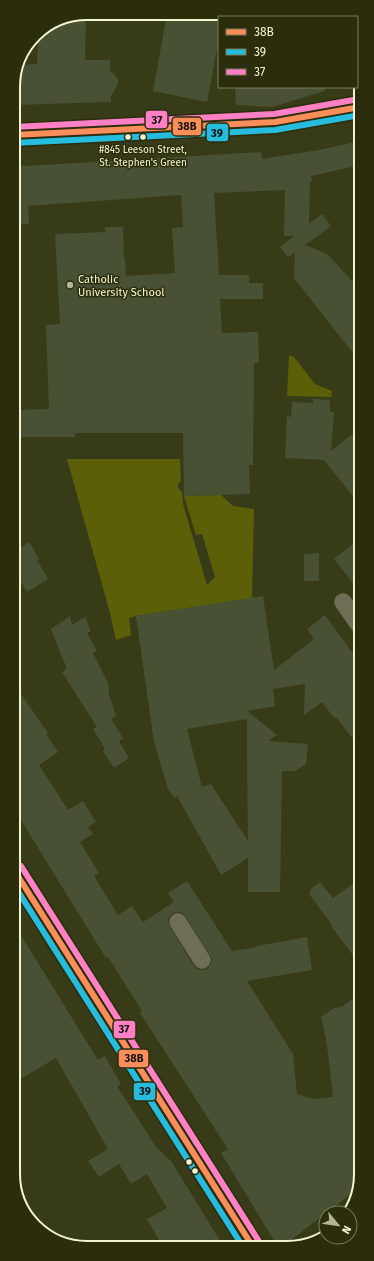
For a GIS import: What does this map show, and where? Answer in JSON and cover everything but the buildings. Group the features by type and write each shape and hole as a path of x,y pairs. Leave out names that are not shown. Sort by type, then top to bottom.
{"main road":[{"path":"20,136 275,122 354,108"},
{"path":"20,879 249,1241"}],"street":[{"path":"343,602 354,618"},
{"path":"178,922 202,960"}],"shaded area":[{"path":"289,355 294,357 315,384 332,391 331,397 287,396"},
{"path":"67,459 180,459 181,482 178,483 178,488 182,492 183,504 207,585 215,577 202,534 196,535 184,496 221,495 233,506 254,509 252,598 129,618 131,635 116,640 110,613"}],"transit line":[{"name":"37","path":"20,127 274,114 354,100"},
{"name":"38B","path":"20,135 275,122 354,108"},
{"name":"39","path":"20,143 275,130 354,116"},
{"name":"37","path":"21,866 259,1241"},
{"name":"38B","path":"20,879 249,1241"},
{"name":"39","path":"20,894 239,1241"}],"place":[{"name":"#845 Leeson Street, St. Stephen's Green","path":"143,137"},
{"name":"Catholic University School","path":"70,285"}]}
